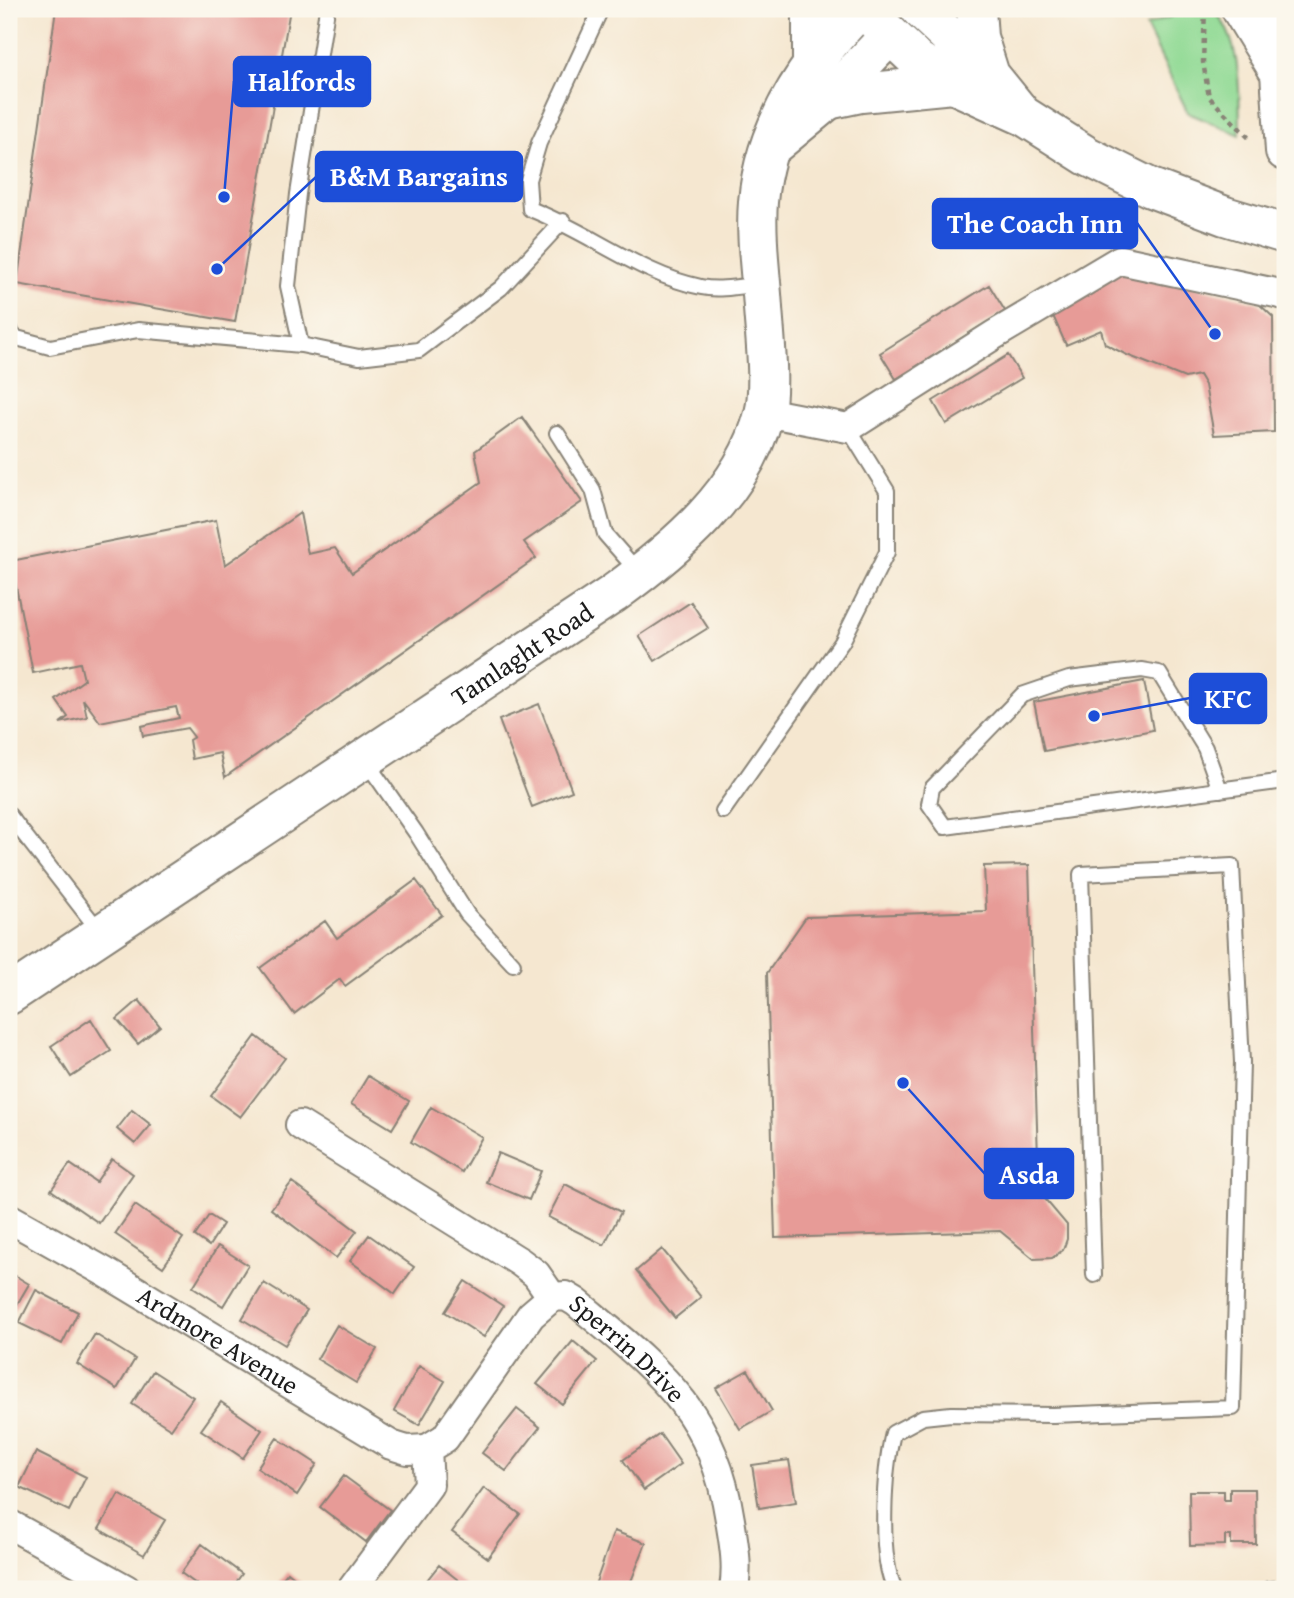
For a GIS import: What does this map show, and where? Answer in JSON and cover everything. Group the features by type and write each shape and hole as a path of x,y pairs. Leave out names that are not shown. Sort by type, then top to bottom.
{"main road":[{"path":"812,9 812,63"},
{"path":"861,9 918,61 953,84 1024,116 1087,156 1151,188 1225,216 1285,234"},
{"name":"Tamlaght Road","path":"9,995 640,575 710,511 736,475 765,412 758,202 770,148 800,80 861,9"},
{"path":"770,148 828,100 890,35 919,9 990,75 1024,116"},
{"path":"976,9 978,37 990,75"},
{"path":"1241,9 1280,73"},
{"path":"1271,148 1280,73 1280,21"},
{"path":"828,100 953,84"}],"street":[{"path":"765,412 848,428 994,335 1120,260 1285,295"},
{"name":"Sperrin Drive","path":"300,1125 520,1262 536,1274 552,1297 566,1297 576,1302 647,1361 674,1388 695,1417 718,1461 726,1490 737,1569 734,1589"},
{"name":"Ardmore Avenue","path":"9,1219 106,1272 391,1446 407,1450 426,1449"},
{"path":"352,1589 429,1485 426,1449 445,1438 531,1314 552,1297"},
{"path":"9,1524 126,1589"}],"lane":[{"path":"301,345 288,286 298,194 327,9"},
{"path":"601,9 540,143 528,180 530,209 563,221 662,275 703,288 762,284"},
{"path":"9,326 13,337 50,347 138,330 301,345 359,357 419,350 501,288 563,221"},
{"path":"723,811 842,642 887,552 887,491 848,428"},
{"path":"556,433 593,489 605,534 640,575"},
{"path":"1220,790 1205,748 1159,673 1142,670 1069,679 1022,695 932,788 929,803 945,827 1220,790 1285,781"},
{"path":"364,759 416,833 467,914 513,964"},
{"path":"9,815 101,933"},
{"path":"895,1589 885,1535 884,1468 892,1433 923,1417 1233,1408 1242,1062 1232,866 1081,874 1094,1275"},
{"path":"1269,1589 1285,1588"}],"path":[{"path":"1205,9 1203,62 1209,97 1271,148"}],"green space":[{"path":"1190,9 1213,9 1230,36 1239,85 1240,135 1188,113 1146,26"}],"building":[{"path":"56,9 290,9 235,322 17,284"},
{"path":"1122,268 1258,303 1273,317 1274,432 1214,435 1205,385 1199,375 1185,378 1127,355 1105,344 1101,330 1066,345 1050,309"},
{"path":"989,285 1005,311 896,379 880,353"},
{"path":"1008,355 1022,378 946,424 933,401"},
{"path":"522,417 582,502 524,542 536,558 225,777 220,753 192,759 189,740 194,737 187,728 143,736 141,726 179,718 176,707 100,722 83,699 87,717 60,723 68,717 56,700 84,680 80,663 33,673 11,561 216,520 225,565 300,513 308,554 335,548 352,573 481,482 475,451"},
{"path":"691,602 708,628 655,661 639,636"},
{"path":"1144,681 1153,730 1044,751 1034,702"},
{"path":"539,704 572,791 532,807 499,720"},
{"path":"1029,865 1039,1192 1067,1225 1067,1239 1063,1250 1052,1258 1034,1259 1000,1231 775,1238 767,973 806,917 986,911 984,866"},
{"path":"416,880 442,915 345,986 340,979 294,1014 260,968 325,921 337,938"},
{"path":"139,1000 160,1026 138,1044 117,1019"},
{"path":"91,1019 111,1051 71,1077 51,1046"},
{"path":"256,1036 285,1058 240,1117 211,1096"},
{"path":"368,1076 409,1101 392,1129 351,1104"},
{"path":"431,1107 482,1137 462,1172 411,1142"},
{"path":"132,1110 151,1125 135,1144 117,1129"},
{"path":"498,1153 541,1171 529,1200 486,1182"},
{"path":"112,1159 133,1174 99,1223 51,1190 70,1164 96,1182"},
{"path":"292,1182 357,1231 336,1258 271,1209"},
{"path":"565,1184 621,1212 604,1245 548,1217"},
{"path":"135,1205 183,1238 163,1267 115,1234"},
{"path":"209,1215 223,1224 209,1246 195,1236"},
{"path":"369,1235 414,1267 395,1294 350,1261"},
{"path":"218,1246 248,1265 223,1306 193,1287"},
{"path":"662,1249 701,1297 675,1318 636,1271"},
{"path":"9,1272 29,1284 12,1313 9,1311"},
{"path":"465,1281 503,1306 484,1337 445,1312"},
{"path":"264,1283 307,1310 285,1345 242,1319"},
{"path":"36,1290 78,1312 62,1344 19,1323"},
{"path":"337,1325 377,1349 356,1383 317,1359"},
{"path":"95,1334 135,1359 117,1389 77,1364"},
{"path":"573,1341 597,1361 562,1404 537,1384"},
{"path":"419,1366 445,1381 419,1425 394,1411"},
{"path":"748,1370 772,1411 740,1429 716,1388"},
{"path":"153,1371 193,1397 171,1429 132,1404"},
{"path":"221,1402 262,1430 243,1458 201,1430"},
{"path":"517,1409 540,1427 506,1471 482,1453"},
{"path":"660,1434 681,1464 644,1490 623,1460"},
{"path":"277,1438 317,1464 297,1495 257,1468"},
{"path":"36,1452 86,1477 69,1511 19,1487"},
{"path":"789,1460 796,1502 759,1508 752,1465"},
{"path":"344,1476 390,1510 366,1542 320,1507"},
{"path":"484,1488 520,1514 488,1558 452,1532"},
{"path":"1230,1489 1255,1489 1256,1544 1231,1544 1231,1536 1225,1536 1225,1545 1190,1546 1189,1491 1224,1491 1224,1500 1230,1500"},
{"path":"119,1494 165,1520 144,1555 99,1529"},
{"path":"614,1531 646,1543 628,1589 608,1589 595,1585"},
{"path":"202,1544 242,1574 231,1589 203,1589 181,1573"},
{"path":"439,1565 467,1587 466,1589 420,1589"},
{"path":"288,1572 309,1589 274,1589"}],"place":[{"name":"Halfords","path":"224,197"},
{"name":"B&M Bargains","path":"217,269"},
{"name":"The Coach Inn","path":"1215,334"},
{"name":"KFC","path":"1094,716"},
{"name":"Asda","path":"903,1083"}]}
